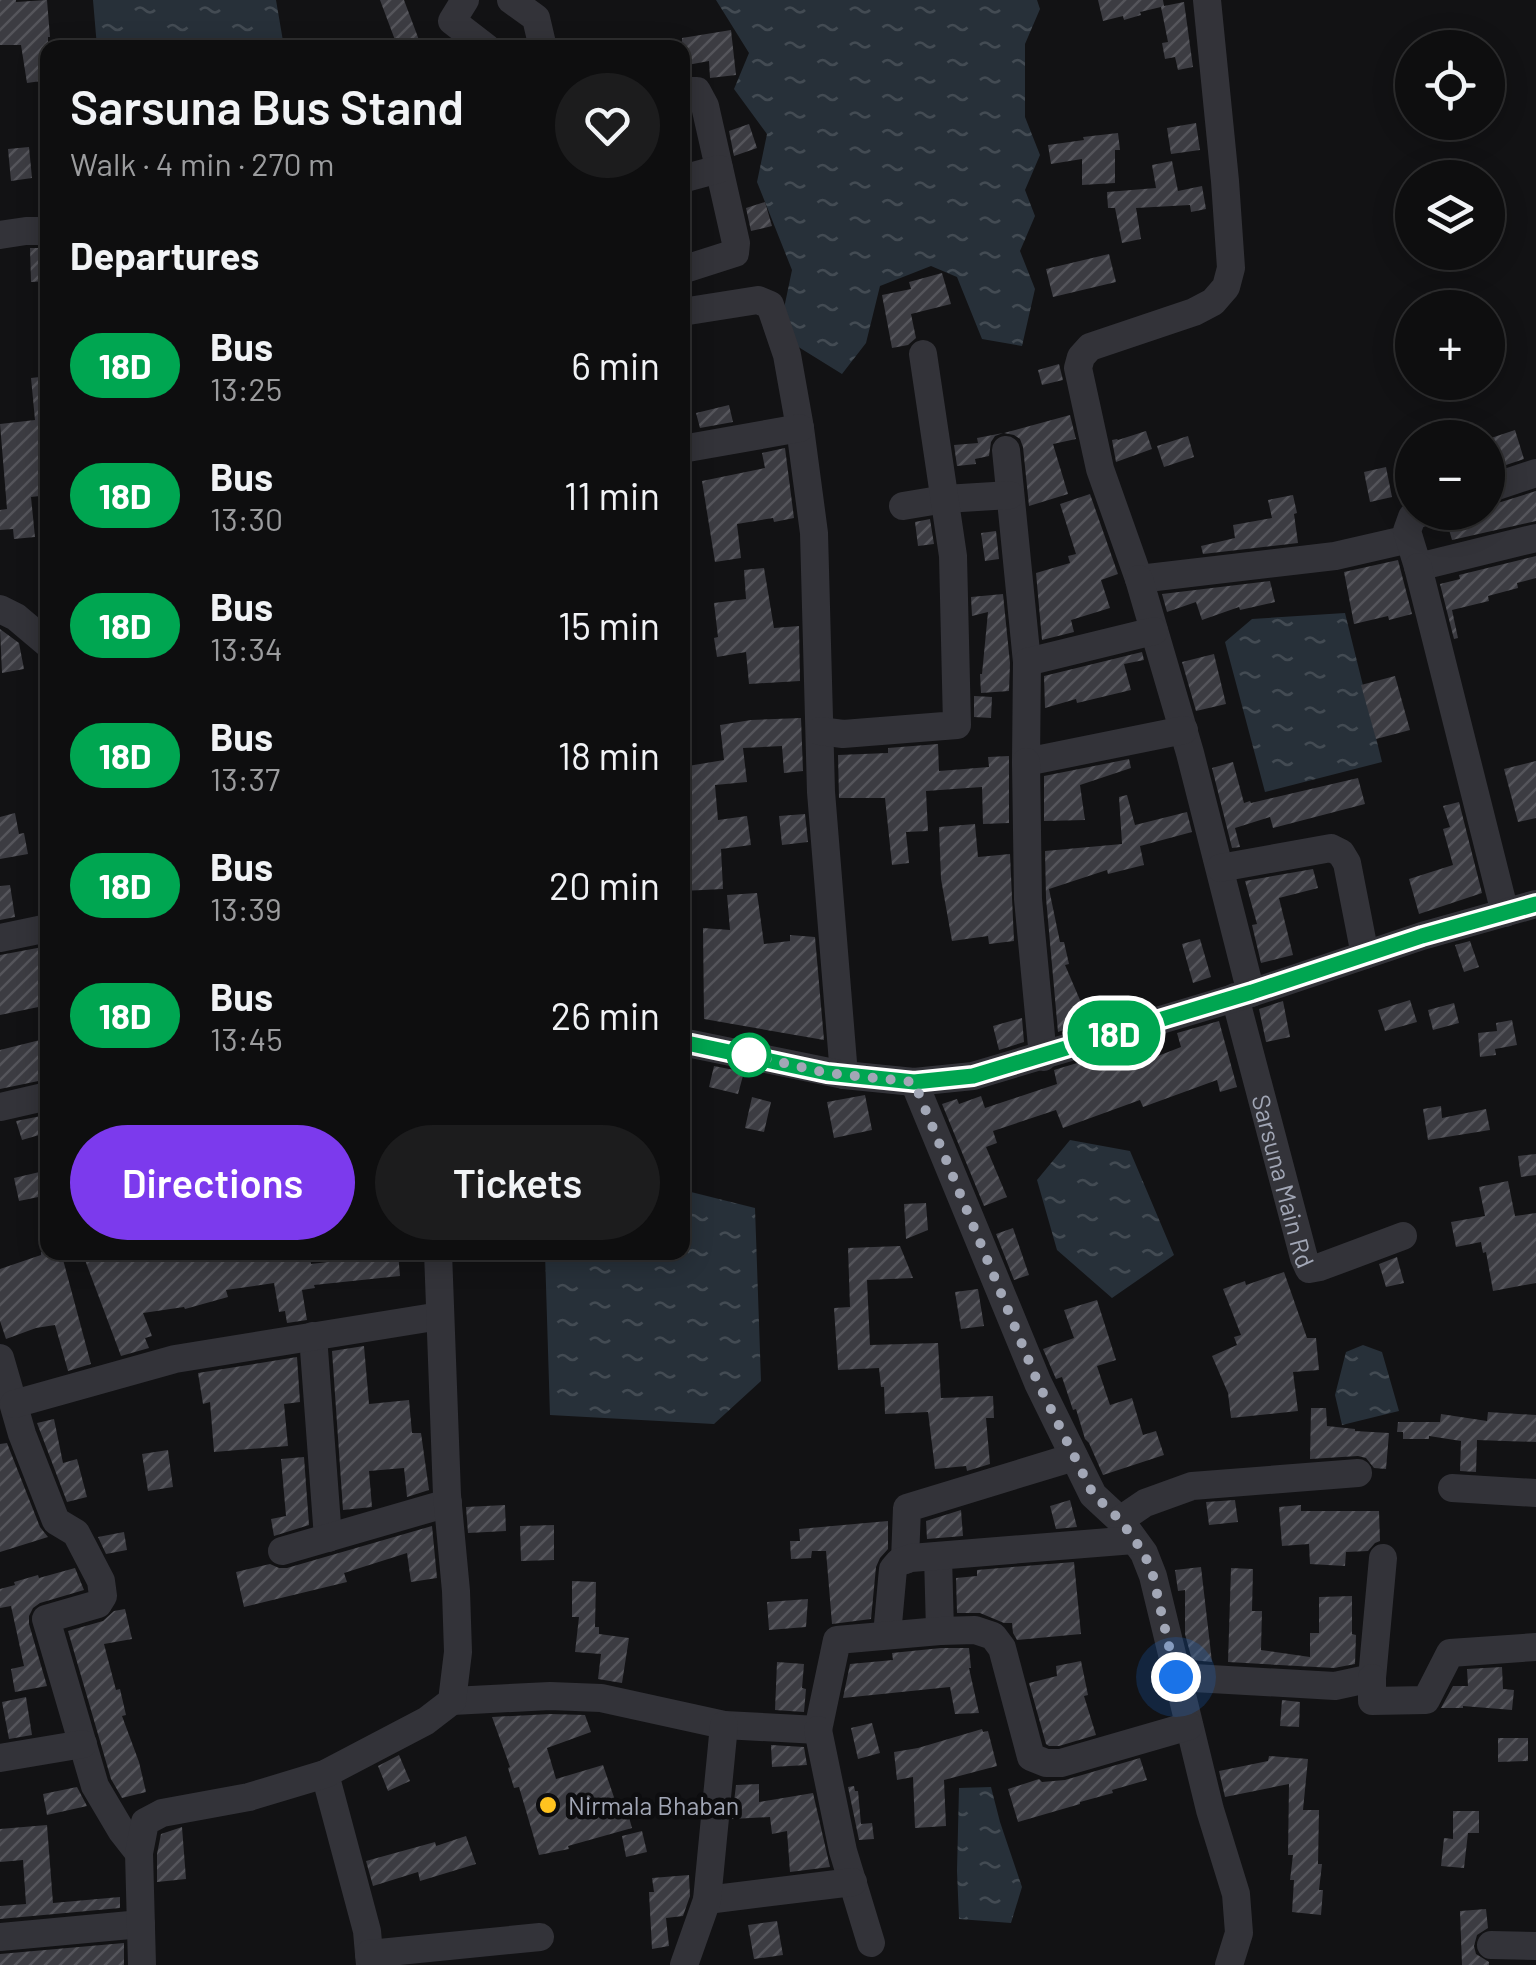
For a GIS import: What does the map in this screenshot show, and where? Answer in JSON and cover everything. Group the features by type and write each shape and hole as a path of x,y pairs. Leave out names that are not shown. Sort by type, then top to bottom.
{"street":[{"path":"465,0 452,21 477,40"},
{"path":"511,0 536,18 541,40"},
{"path":"1207,0 1225,181 1230,278 1213,302 1090,347 1078,368 1100,469 1139,579 1184,730 1220,868 1243,994"},
{"path":"690,90 697,90 705,106 736,243 735,253 690,267"},
{"path":"690,177 720,169"},
{"path":"0,235 40,232"},
{"path":"690,311 758,300 770,305 787,354 814,533 821,792 844,1075"},
{"path":"820,731 843,734 957,725 953,556 923,354"},
{"path":"690,449 800,428"},
{"path":"1006,450 1027,662 1028,899 1043,1057"},
{"path":"1505,483 1536,473"},
{"path":"903,506 945,499 1010,496"},
{"path":"1407,530 1505,913"},
{"path":"1418,566 1536,538"},
{"path":"1139,579 1334,556 1409,539"},
{"path":"0,609 40,637"},
{"path":"1027,662 1154,631"},
{"path":"1026,762 1184,730"},
{"path":"1220,868 1331,848 1341,852 1347,863 1365,955"},
{"path":"690,1044 844,1075 914,1082 973,1076 1536,904"},
{"path":"0,938 40,930"},
{"name":"Sarsuna Main Rd","path":"1243,994 1309,1268 1403,1236"},
{"path":"914,1082 1038,1383 1093,1494 1144,1553 1153,1576 1210,1810 1236,1894 1239,1933 1230,1965"},
{"path":"0,1107 40,1098"},
{"path":"438,1260 458,1652 452,1701"},
{"path":"14,1404 175,1360 440,1316"},
{"path":"314,1336 328,1538"},
{"path":"0,1358 22,1434 56,1521 76,1534 101,1581 103,1596 98,1604 46,1619 95,1786 139,1853"},
{"path":"905,1560 907,1508 1074,1457"},
{"path":"887,1634 893,1569 905,1560 1127,1530 1155,1498 1192,1486 1358,1473"},
{"path":"1452,1488 1536,1492"},
{"path":"282,1551 448,1502"},
{"path":"938,1556 940,1630"},
{"path":"1383,1558 1372,1701 1426,1700 1450,1653 1536,1647"},
{"path":"871,1943 844,1851 818,1730 837,1640 940,1630 975,1630 993,1636 1002,1648 1032,1757 1046,1764 1189,1726"},
{"path":"1176,1677 1336,1686 1372,1678"},
{"path":"142,1965 139,1853 146,1822 162,1812 248,1796 326,1774 426,1721 452,1701 550,1696 600,1698 724,1725 818,1730"},
{"path":"684,1965 707,1900 724,1725"},
{"path":"0,1758 83,1744"},
{"path":"326,1774 367,1931 370,1960 540,1937"},
{"path":"707,1900 852,1882"},
{"path":"0,1937 140,1924"},
{"path":"1491,1945 1536,1946"}],"water":[{"path":"93,0 276,0 283,40 96,40"},
{"path":"716,0 1037,0 1040,9 1025,44 1025,117 1040,155 1025,190 1035,216 1020,251 1035,289 1022,346 982,339 957,277 931,266 880,286 866,343 842,374 792,343 782,318 792,270 757,182 767,134 734,89 749,53"},
{"path":"1345,613 1382,762 1265,792 1225,642 1252,619"},
{"path":"1070,1140 1130,1151 1174,1255 1112,1298 1057,1250 1037,1180"},
{"path":"690,1192 755,1208 761,1381 714,1424 550,1415 545,1260 690,1260"},
{"path":"1363,1345 1382,1352 1399,1411 1342,1425 1335,1395 1346,1352"},
{"path":"991,1787 1022,1887 1011,1923 959,1919 959,1788"}],"building":[{"path":"0,0 47,0 50,37 40,40 40,81 27,83 21,45 0,45"},
{"path":"380,0 404,0 419,40 395,40"},
{"path":"1098,0 1163,0 1164,6 1184,2 1193,67 1178,70 1175,57 1165,59 1162,43 1168,42 1161,7 1124,20 1123,16 1103,21"},
{"path":"731,30 736,75 710,78 709,61 690,65 690,40 682,38"},
{"path":"1196,123 1200,150 1171,154 1167,128"},
{"path":"749,124 757,148 734,156 729,131"},
{"path":"1118,133 1120,150 1115,150 1115,183 1082,185 1082,159 1051,164 1048,145"},
{"path":"29,147 32,178 11,181 8,149"},
{"path":"1172,161 1178,191 1202,186 1206,209 1191,212 1190,205 1136,208 1141,239 1122,243 1115,208 1108,208 1107,192 1156,188 1152,165"},
{"path":"765,202 772,226 751,231 746,208"},
{"path":"30,248 40,248 40,281 31,282"},
{"path":"1109,254 1116,282 1053,297 1046,269"},
{"path":"942,273 951,304 911,314 916,338 908,345 892,348 882,295 911,289 909,282"},
{"path":"1059,364 1063,380 1042,385 1038,370"},
{"path":"40,377 40,496 31,497 35,537 14,539 13,529 0,530 0,510 7,509 0,424 35,420 31,378"},
{"path":"729,405 733,422 700,428 696,413"},
{"path":"1070,415 1076,439 1053,444 1068,494 1029,506 1023,447 1020,439 1004,433"},
{"path":"1515,430 1524,459 1505,465 1505,433"},
{"path":"1146,431 1152,449 1116,462 1112,440"},
{"path":"1003,433 991,442 989,456 975,459 976,464 957,466 954,445 978,443 977,438"},
{"path":"1188,436 1194,457 1164,467 1157,446"},
{"path":"785,448 794,518 737,524 741,558 715,562 702,481 765,468 762,453"},
{"path":"1386,467 1392,497 1370,502 1364,472"},
{"path":"1536,491 1536,521 1505,528 1505,501"},
{"path":"1090,494 1118,574 1101,580 1110,608 1071,620 1074,632 1042,640 1036,573 1070,563 1068,556 1076,554 1060,504"},
{"path":"1293,495 1298,543 1203,554 1201,546 1235,538 1233,525 1272,518 1268,500"},
{"path":"930,519 934,544 918,546 915,522"},
{"path":"1449,530 1496,530 1452,540"},
{"path":"996,531 999,559 985,561 981,533"},
{"path":"1536,556 1536,578 1517,583 1518,588 1488,596 1489,601 1452,610 1458,638 1454,639 1440,584 1460,579 1459,575"},
{"path":"1398,560 1412,614 1354,624 1344,572"},
{"path":"764,568 774,628 799,626 800,681 749,684 746,652 717,657 714,603 746,599 744,570"},
{"path":"1270,581 1275,602 1240,610 1239,607 1202,620 1196,602 1167,612 1162,594"},
{"path":"1003,594 1009,691 981,693 988,612 972,616 971,597"},
{"path":"0,629 19,643 24,669 2,673"},
{"path":"1142,652 1144,660 1124,664 1131,690 1045,708 1044,676"},
{"path":"1214,654 1226,704 1196,711 1182,662"},
{"path":"1395,676 1410,730 1376,739 1361,685"},
{"path":"974,696 992,697 991,718 974,717"},
{"path":"801,718 803,771 784,773 782,746 743,748 747,782 715,785 718,820 747,816 751,845 721,849 723,889 690,891 690,766 724,760 720,725"},
{"path":"938,744 939,771 989,767 988,757 1009,756 1009,823 983,824 982,787 926,791 928,831 906,832 909,863 892,865 885,798 839,798 838,755 888,753 888,748"},
{"path":"1129,759 1131,768 1080,785 1085,820 1044,821 1044,776"},
{"path":"1536,761 1536,818 1518,822 1504,769"},
{"path":"1233,762 1244,803 1358,778 1365,804 1273,828 1270,817 1235,828 1240,847 1232,848 1212,768"},
{"path":"1127,795 1135,825 1187,812 1192,832 1140,846 1144,865 1108,874 1107,870 1049,889 1060,942 1064,942 1069,964 1065,965 1089,1021 1058,1032 1045,851 1122,844 1119,797"},
{"path":"1459,802 1482,893 1419,914 1409,879 1453,865 1443,829 1450,827 1443,806"},
{"path":"15,813 28,854 0,859 0,817"},
{"path":"805,814 808,842 782,845 779,816"},
{"path":"975,824 978,857 1010,854 1014,941 989,944 988,936 952,941 941,879 939,827"},
{"path":"1313,869 1318,888 1279,898 1293,955 1261,963 1252,925 1257,924 1245,881"},
{"path":"10,885 15,917 0,920 0,886"},
{"path":"757,893 764,944 790,941 790,935 815,937 824,1040 704,1019 703,928 730,930 727,895"},
{"path":"1200,939 1211,977 1193,983 1182,944"},
{"path":"1470,941 1479,967 1464,972 1455,945"},
{"path":"40,948 40,1007 0,1015 0,955"},
{"path":"1410,1000 1417,1022 1385,1031 1378,1010"},
{"path":"1283,1001 1290,1037 1266,1042 1259,1009"},
{"path":"1454,1003 1459,1023 1433,1030 1428,1010"},
{"path":"1022,1018 1024,1042 999,1050 993,1026"},
{"path":"1512,1020 1517,1045 1495,1049 1496,1055 1480,1057 1478,1033 1497,1031 1496,1023"},
{"path":"1219,1021 1237,1087 1220,1092 1217,1080 1143,1107 1140,1100 1063,1128 1056,1110 993,1131 997,1143 986,1147 1007,1197 984,1206 942,1104 957,1099 959,1104 981,1096 985,1108 1057,1084 1054,1070 1140,1044 1145,1061 1181,1047 1177,1033"},
{"path":"40,1040 40,1081 0,1089 0,1050"},
{"path":"714,1066 744,1072 738,1094 709,1087"},
{"path":"865,1095 872,1130 834,1138 827,1102"},
{"path":"752,1097 771,1102 764,1132 745,1128"},
{"path":"1441,1106 1442,1118 1486,1109 1490,1130 1428,1140 1423,1109"},
{"path":"40,1116 40,1135 22,1140 16,1121"},
{"path":"1536,1154 1536,1175 1521,1177 1518,1156"},
{"path":"40,1172 40,1197 19,1201 14,1178"},
{"path":"1508,1181 1515,1216 1536,1213 1536,1283 1493,1291 1481,1242 1456,1247 1451,1222 1485,1216 1479,1187"},
{"path":"926,1203 928,1230 906,1239 904,1204"},
{"path":"1013,1228 1029,1275 1014,1280 996,1234"},
{"path":"900,1246 913,1278 867,1280 870,1345 938,1343 941,1398 993,1396 994,1418 986,1418 990,1464 967,1471 966,1466 935,1469 928,1412 885,1414 879,1368 838,1370 834,1308 850,1307 848,1248"},
{"path":"40,1255 40,1260 63,1260 91,1364 68,1371 55,1325 6,1339 0,1321 0,1269"},
{"path":"1397,1257 1404,1283 1386,1287 1379,1264"},
{"path":"85,1260 310,1260 311,1264 399,1260 400,1276 314,1285 315,1288 302,1290 307,1320 287,1323 285,1311 279,1312 274,1283 226,1290 228,1297 185,1309 143,1313 152,1336 145,1338 149,1348 121,1356"},
{"path":"1284,1272 1307,1338 1316,1338 1319,1370 1293,1372 1298,1411 1231,1418 1228,1393 1212,1356 1237,1345 1234,1337 1241,1335 1223,1289"},
{"path":"978,1289 984,1326 961,1329 955,1292"},
{"path":"1097,1300 1116,1360 1097,1366 1110,1405 1132,1398 1143,1435 1156,1431 1164,1455 1103,1475 1062,1377 1056,1379 1043,1349 1074,1338 1064,1310"},
{"path":"364,1346 369,1404 409,1400 412,1433 421,1433 429,1490 407,1497 404,1468 369,1471 372,1507 343,1510 332,1351"},
{"path":"297,1357 300,1402 284,1404 288,1446 214,1452 210,1402 203,1404 198,1373"},
{"path":"1311,1408 1326,1408 1327,1426 1389,1433 1386,1469 1374,1468 1366,1458 1358,1456 1310,1459"},
{"path":"1488,1412 1536,1415 1536,1442 1477,1440 1476,1472 1460,1471 1461,1441 1429,1436 1403,1439 1403,1432 1397,1432 1398,1422 1440,1422 1441,1414 1487,1421"},
{"path":"54,1419 63,1463 77,1459 87,1497 67,1502 37,1423"},
{"path":"7,1443 40,1527 48,1537 0,1552 0,1444"},
{"path":"168,1450 173,1487 148,1491 142,1454"},
{"path":"304,1457 309,1525 274,1536 271,1519 286,1516 281,1459"},
{"path":"1070,1500 1077,1527 1056,1529 1050,1506"},
{"path":"1235,1500 1238,1522 1209,1525 1206,1502"},
{"path":"505,1505 506,1531 468,1533 466,1507"},
{"path":"1301,1505 1301,1511 1379,1511 1380,1541 1368,1551 1346,1552 1345,1566 1310,1564 1309,1544 1282,1546 1279,1507"},
{"path":"961,1510 963,1536 927,1539 926,1521"},
{"path":"888,1521 888,1549 876,1567 871,1619 832,1624 826,1551 812,1551 811,1558 791,1559 790,1541 800,1541 799,1529"},
{"path":"554,1525 554,1560 521,1561 520,1526"},
{"path":"432,1526 437,1578 411,1582 407,1553 344,1573 347,1582 244,1607 236,1572 270,1564 287,1568"},
{"path":"124,1532 127,1550 106,1554 98,1537"},
{"path":"1074,1562 1081,1634 1017,1640 1012,1623 980,1613 957,1613 956,1578 977,1576 977,1570"},
{"path":"1201,1567 1212,1662 1192,1660 1185,1634 1185,1590 1178,1591 1175,1570"},
{"path":"75,1568 84,1590 40,1603 29,1616 47,1686 15,1692 11,1669 24,1666 11,1606 0,1608 0,1589 38,1575 39,1578"},
{"path":"1231,1568 1253,1569 1252,1611 1262,1611 1261,1650 1310,1657 1310,1633 1319,1633 1319,1597 1352,1596 1355,1664 1334,1668 1228,1662"},
{"path":"572,1581 596,1582 595,1627 599,1627 599,1634 629,1638 622,1683 598,1679 601,1654 575,1652 579,1617 572,1617"},
{"path":"808,1599 806,1627 769,1630 767,1602"},
{"path":"125,1609 132,1639 104,1644 116,1690 120,1689 126,1715 122,1716 146,1792 122,1798 111,1779 68,1631 103,1621 114,1611"},
{"path":"969,1648 969,1668 979,1713 955,1714 950,1687 843,1698 850,1664 893,1660 892,1653"},
{"path":"1081,1661 1088,1695 1084,1696 1096,1735 1049,1746 1029,1683 1057,1676 1056,1666"},
{"path":"777,1662 804,1664 804,1712 775,1710"},
{"path":"1502,1667 1503,1689 1514,1690 1512,1710 1441,1708 1453,1686 1468,1686 1467,1669"},
{"path":"26,1697 32,1735 9,1739 2,1702"},
{"path":"1282,1700 1300,1702 1299,1727 1280,1726"},
{"path":"585,1715 591,1732 547,1748 556,1779 603,1765 619,1812 627,1810 632,1828 539,1855 492,1717"},
{"path":"872,1723 880,1753 858,1759 851,1728"},
{"path":"982,1729 988,1731 997,1766 944,1780 946,1826 915,1828 913,1777 897,1780 894,1752"},
{"path":"1498,1738 1528,1738 1528,1761 1498,1762"},
{"path":"771,1745 804,1747 807,1765 772,1767"},
{"path":"399,1755 410,1781 388,1791 378,1766"},
{"path":"1269,1756 1308,1759 1303,1810 1319,1810 1321,1915 1292,1912 1289,1784 1225,1797 1219,1771 1268,1761"},
{"path":"1140,1758 1147,1780 1018,1822 1008,1789 1039,1779 1065,1780"},
{"path":"759,1784 759,1802 813,1793 830,1867 790,1872 787,1831 772,1834 770,1817 732,1819 736,1785"},
{"path":"854,1786 858,1791 861,1824 872,1823 874,1839 859,1840 848,1787"},
{"path":"77,1787 87,1806 47,1815 43,1794"},
{"path":"1453,1811 1479,1811 1479,1833 1468,1833 1464,1868 1441,1866 1444,1838 1453,1839"},
{"path":"47,1825 53,1903 120,1897 120,1908 0,1919 0,1906 26,1904 23,1860 0,1862 0,1829"},
{"path":"182,1827 186,1879 157,1882 161,1834"},
{"path":"642,1831 647,1852 626,1857 622,1836"},
{"path":"466,1836 476,1864 420,1881 418,1872 373,1886 366,1861"},
{"path":"689,1875 690,1896 683,1916 666,1918 669,1946 652,1949 652,1878"},
{"path":"1486,1909 1488,1928 1477,1935 1474,1946 1476,1954 1489,1965 1462,1965 1460,1911"},
{"path":"777,1921 783,1955 754,1959 748,1925"},
{"path":"124,1943 124,1965 0,1965 0,1954"}],"bus line":[{"name":"18D","path":"690,1043 827,1073 914,1082 973,1076 1536,904"}],"place":[{"name":"Nirmala Bhaban","path":"548,1805"}],"route":[{"path":"749,1055 827,1073 914,1082 1038,1383 1093,1494 1120,1520 1144,1553 1176,1677"}]}
